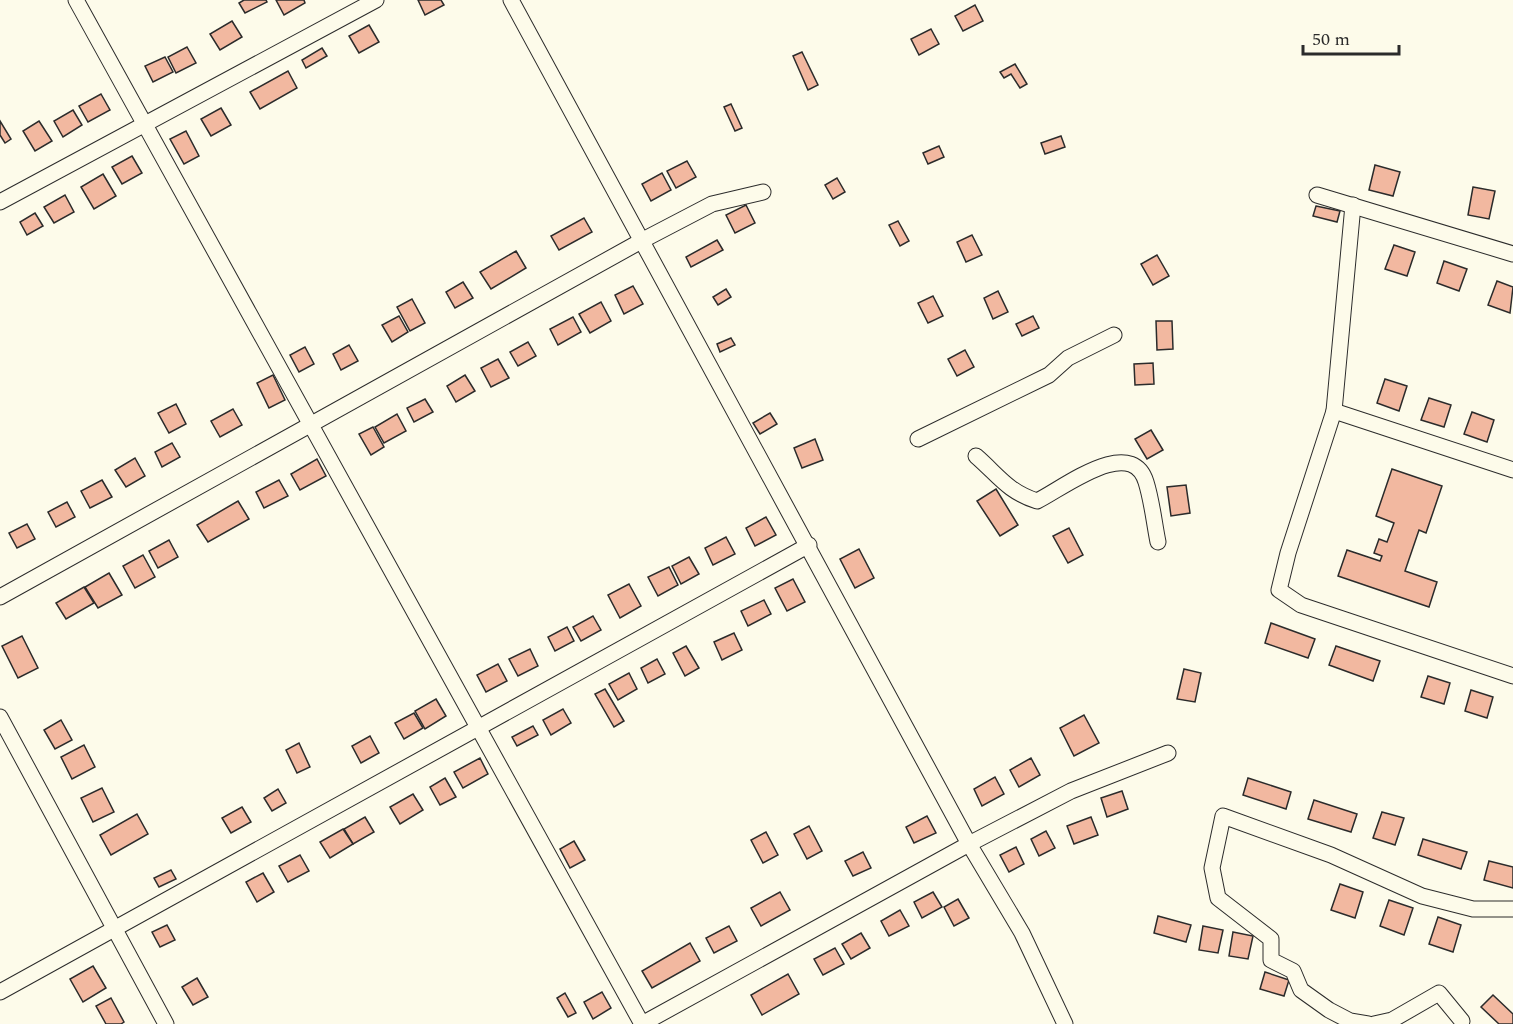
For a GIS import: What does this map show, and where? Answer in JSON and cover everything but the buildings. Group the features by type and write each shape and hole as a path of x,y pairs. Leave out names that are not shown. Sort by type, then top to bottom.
{"street":[{"path":"76,0 313,425 642,1024 969,844 1071,791 1168,753"},
{"path":"0,202 376,0"},
{"path":"510,0 809,545 969,844 1022,933 1065,1024"},
{"path":"0,597 643,240 712,204 763,192"},
{"path":"1317,195 1513,254"},
{"path":"1353,205 1334,411 1288,554 1279,590 1300,605 1513,676"},
{"path":"918,439 1049,375 1068,357 1114,335"},
{"path":"1334,411 1513,470"},
{"path":"976,456 1016,494 1037,501 1098,468 1117,461 1134,465 1146,480 1158,542"},
{"path":"0,992 809,545"},
{"path":"0,717 166,1024"},
{"path":"1368,1024 1350,1021 1301,990 1293,971 1271,960 1271,939 1218,897 1212,868 1223,816 1331,855 1422,896 1473,909 1513,909"},
{"path":"1374,1024 1392,1020 1439,993 1462,1021"}]}
